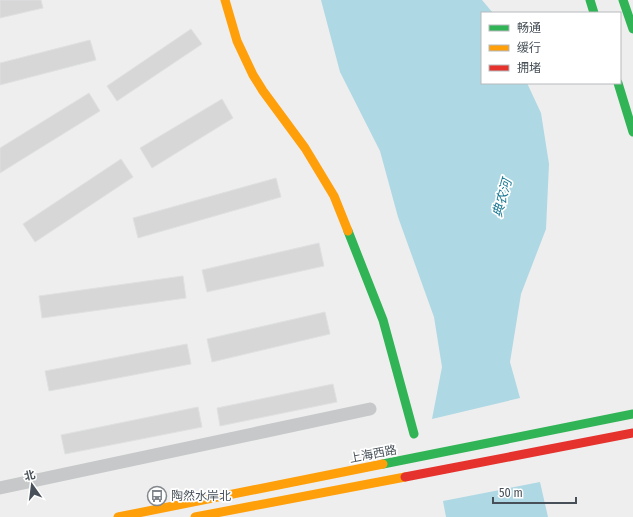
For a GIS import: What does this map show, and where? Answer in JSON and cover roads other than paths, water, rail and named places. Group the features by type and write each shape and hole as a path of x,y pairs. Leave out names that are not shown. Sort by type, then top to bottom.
{"main road":[{"path":"225,0 237,41 253,75 263,91 306,148 334,196 383,320 414,434"},
{"path":"590,0 594,12"},
{"path":"623,0 633,29"},
{"path":"618,84 633,132"},
{"name":"上海西路","path":"118,517 633,414"},
{"path":"195,517 633,433"}],"street":[{"path":"0,488 370,410"}],"water":[{"name":"典农河","path":"321,0 482,0 492,12 481,12 481,84 527,84 541,113 549,164 546,229 521,294 510,362 520,398 432,419 442,367 434,317 398,217 380,151 340,72"},
{"path":"540,482 548,517 446,517 443,501"}],"place":[{"name":"陶然水岸北","path":"157,496"}]}
